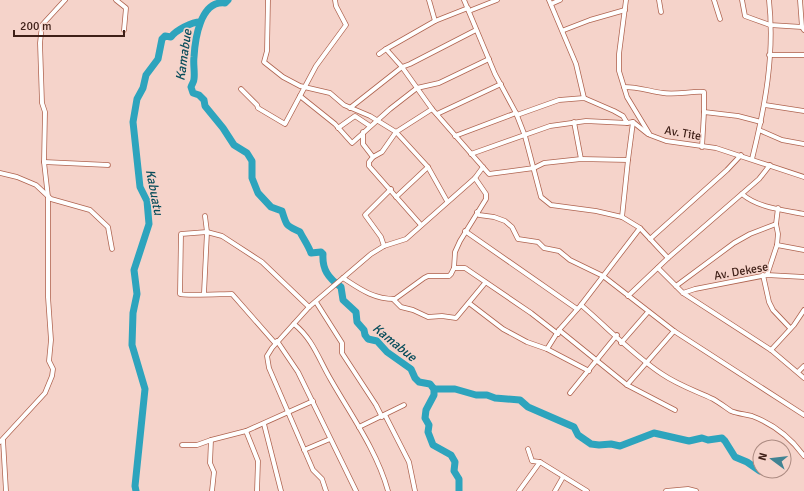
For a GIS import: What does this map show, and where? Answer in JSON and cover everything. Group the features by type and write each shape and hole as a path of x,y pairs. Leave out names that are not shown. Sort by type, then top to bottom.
{"street":[{"path":"6,491 1,441 45,393 52,376 53,369 49,361 51,340 48,282 48,197 44,162 45,112 42,103 40,35 44,21 65,0"},
{"path":"116,0 126,8 124,30"},
{"path":"268,0 267,51 264,62 283,77 300,86 330,93 350,108 370,116 396,132 428,167 447,200"},
{"path":"240,89 257,105 258,108 285,124 316,66 346,25 336,6 335,0"},
{"path":"429,0 435,21"},
{"path":"464,0 489,59 525,136 541,197 545,202 551,205 596,211 622,217 640,228 668,258"},
{"path":"378,54 435,21 497,0"},
{"path":"560,0 550,2 564,30 576,64 584,98"},
{"name":"Av. Tite","path":"626,0 618,54 619,72 627,97 650,135 666,141 716,148 804,177"},
{"path":"659,0 661,12"},
{"path":"714,0 720,19"},
{"path":"742,0 744,15 770,25 803,28 800,0"},
{"path":"752,159 765,105 769,55 769,0"},
{"path":"564,30 590,20 625,10"},
{"path":"350,108 402,67 476,30"},
{"path":"386,49 402,67 432,109 489,174 534,168 544,163 581,159 628,160"},
{"path":"769,55 804,55"},
{"path":"300,96 338,128 352,143 370,126 417,88 446,80 489,59"},
{"path":"437,114 501,84"},
{"path":"624,87 637,87 665,93 704,92 702,146"},
{"path":"455,136 559,100 584,98 623,116 627,123"},
{"path":"765,105 804,111"},
{"path":"421,225 396,197 391,189 369,166 369,162 373,157 382,152 396,132 432,109"},
{"path":"704,112 738,116 761,122"},
{"path":"338,128 355,116 370,126"},
{"path":"471,154 550,126 574,122 633,122 650,135"},
{"path":"574,122 581,159"},
{"path":"622,217 633,122"},
{"path":"759,130 782,140 804,144"},
{"path":"363,132 363,144 373,157"},
{"path":"650,239 727,170 741,155"},
{"path":"44,162 108,165"},
{"path":"628,296 668,258 759,179 770,165"},
{"path":"396,197 428,167"},
{"path":"326,491 322,479 314,473 267,359 276,342 309,307 359,262 384,246 406,239 447,200 475,178 483,167"},
{"path":"0,174 17,177 32,183 48,197 90,210 108,227 112,249"},
{"path":"343,278 361,291 375,297 393,299 398,298 424,278 451,274 454,268 455,252 465,231 487,197 475,178"},
{"path":"384,246 381,237 365,215 391,189"},
{"path":"742,194 749,200 804,214"},
{"path":"778,208 776,224 778,234 777,245 765,275 769,302 773,310 790,328"},
{"path":"477,212 479,215 494,217 509,224 518,239 538,242 544,248 559,251 570,260 603,276 674,331 804,415"},
{"path":"204,293 207,232 205,216"},
{"path":"676,286 744,237 776,224"},
{"path":"547,349 640,228"},
{"path":"465,231 577,309"},
{"path":"309,307 262,262 222,236 207,232 182,234 180,236 180,294 232,294 289,356 356,491"},
{"path":"777,245 804,250"},
{"path":"454,268 465,268 559,332 627,385 675,410"},
{"path":"658,268 682,293 771,350 804,378"},
{"name":"Av. Dekese","path":"682,293 765,275 804,277"},
{"path":"393,299 401,308 413,310 428,317 442,316 456,318 486,283"},
{"path":"316,302 342,343 342,353 383,416 409,462 415,491"},
{"path":"469,304 502,329 527,342 547,349 588,371"},
{"path":"581,305 617,335 622,343 646,362 677,383 714,400 732,411 751,416 765,422 784,434 804,456"},
{"path":"771,350 804,310"},
{"path":"622,343 648,312"},
{"path":"294,324 303,331 316,349 329,377 359,427 384,477 388,491"},
{"path":"627,385 674,331"},
{"path":"570,393 617,335"},
{"path":"798,372 804,366"},
{"path":"182,445 196,445 246,432 312,401"},
{"path":"359,427 404,405"},
{"path":"264,424 281,491"},
{"path":"246,432 258,461 258,473 256,478 257,491"},
{"path":"304,450 330,439"},
{"path":"211,440 210,463 214,472 212,491"},
{"path":"528,449 532,461 540,462 587,491"},
{"path":"519,491 540,462"},
{"path":"554,491 563,477"},
{"path":"666,491 688,489 696,491"}],"waterway":[{"name":"Kamabue","path":"228,0 225,3 217,4 210,8 204,14 200,22 195,50 194,80 191,87 193,93 199,95 204,100 205,106 223,128 234,145 247,153 252,161 252,178 258,193 271,207 282,211 286,223 300,232 311,253 321,252 323,254 325,269 329,277 341,287 343,300 356,312 357,322 364,330 368,339 377,341 387,352 411,369 415,378 419,382 430,384 434,389 434,395 426,410 425,418 429,425 428,432 433,445 451,455 455,462 454,471 459,479 459,491"},
{"name":"Kabuatu","path":"136,491 135,486 145,389 132,345 133,313 137,294 134,270 149,224 147,201 140,187 133,122 137,99 143,88 146,75 158,59 162,39 165,36 171,37 180,29 200,22"},
{"path":"434,389 455,389 476,395 487,395 495,398 520,400 528,407 574,427 578,435 591,444 611,444 620,446 654,433 689,441 702,438 708,440 722,438 735,457 752,465"}]}
